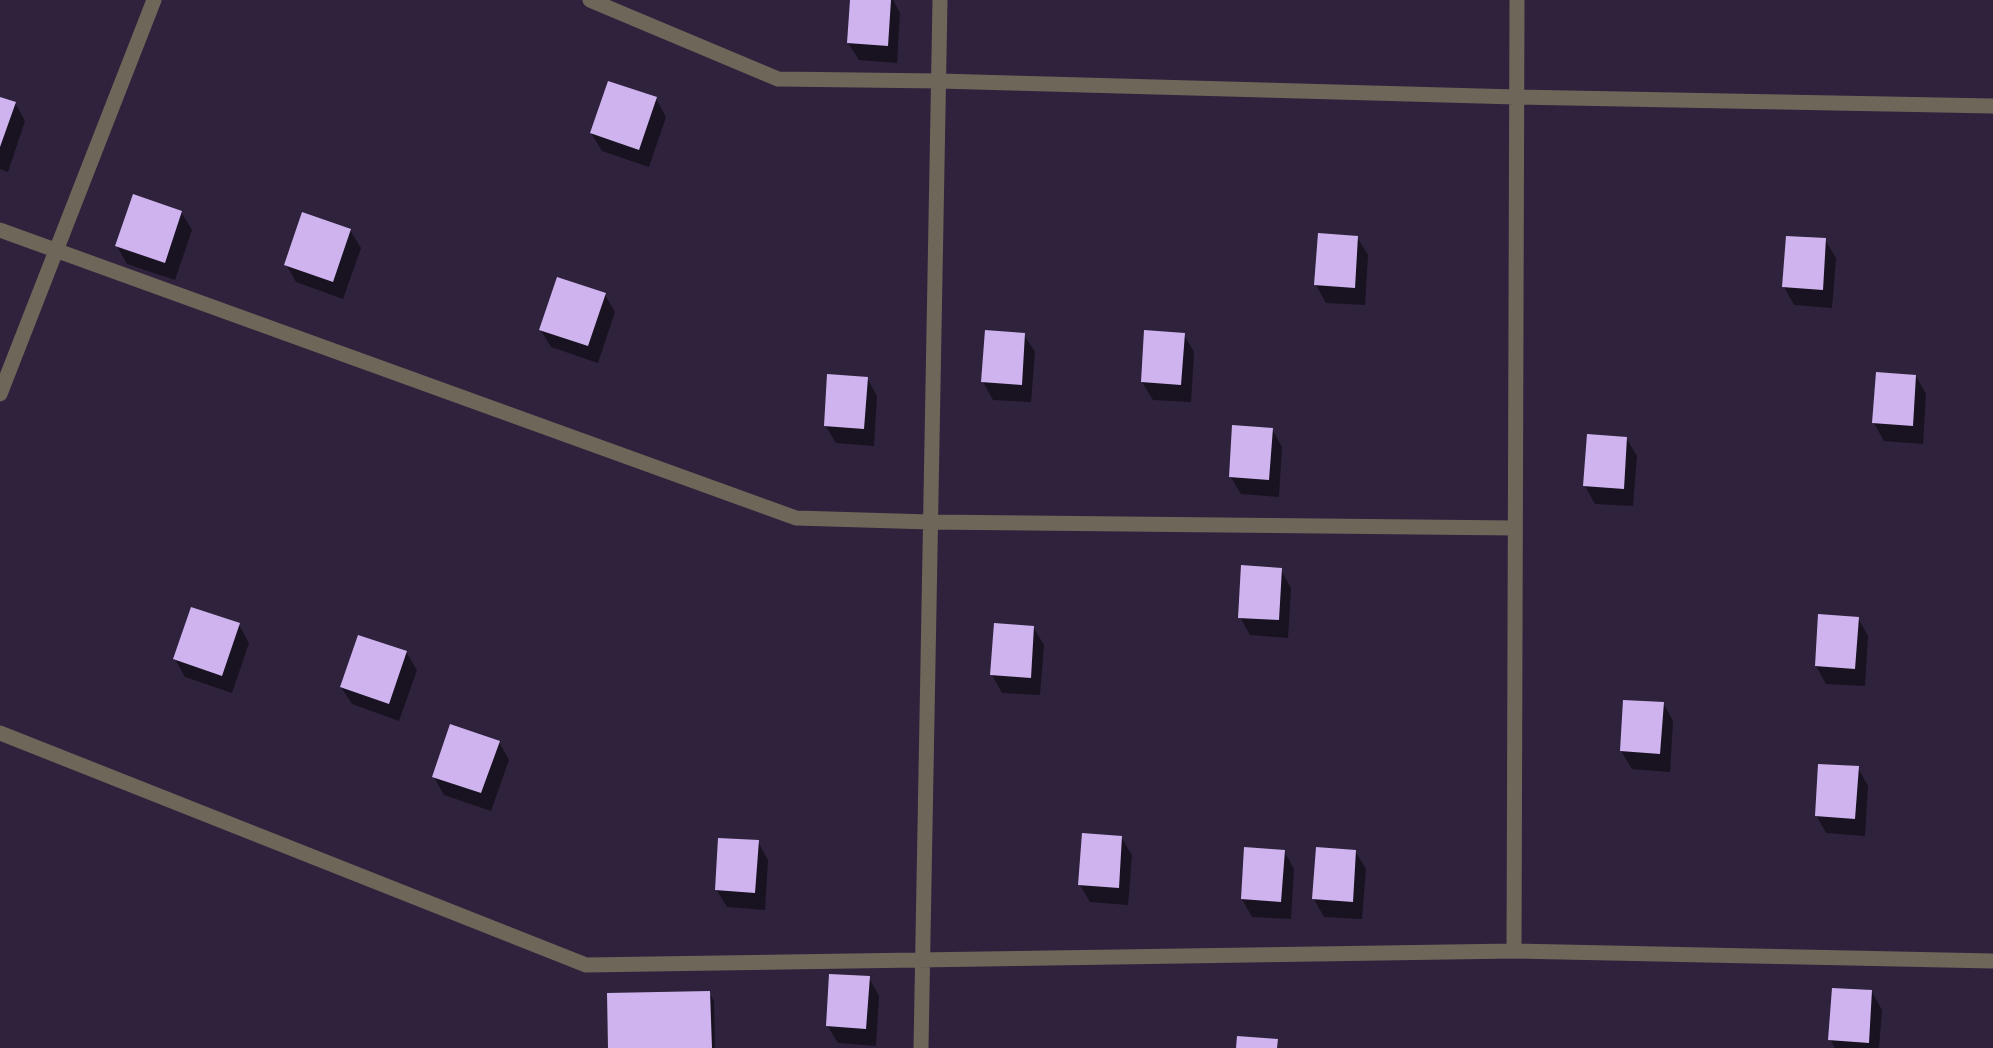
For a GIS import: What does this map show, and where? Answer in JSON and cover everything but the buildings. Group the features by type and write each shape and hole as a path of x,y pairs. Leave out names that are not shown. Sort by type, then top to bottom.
{"lane":[{"path":"0,394 154,0"},
{"path":"590,0 778,79 1993,106"},
{"path":"921,1048 940,0"},
{"path":"1514,951 1517,0"},
{"path":"0,230 796,518 930,522 1515,528"},
{"path":"0,733 586,965 1514,951 1993,961"}]}
